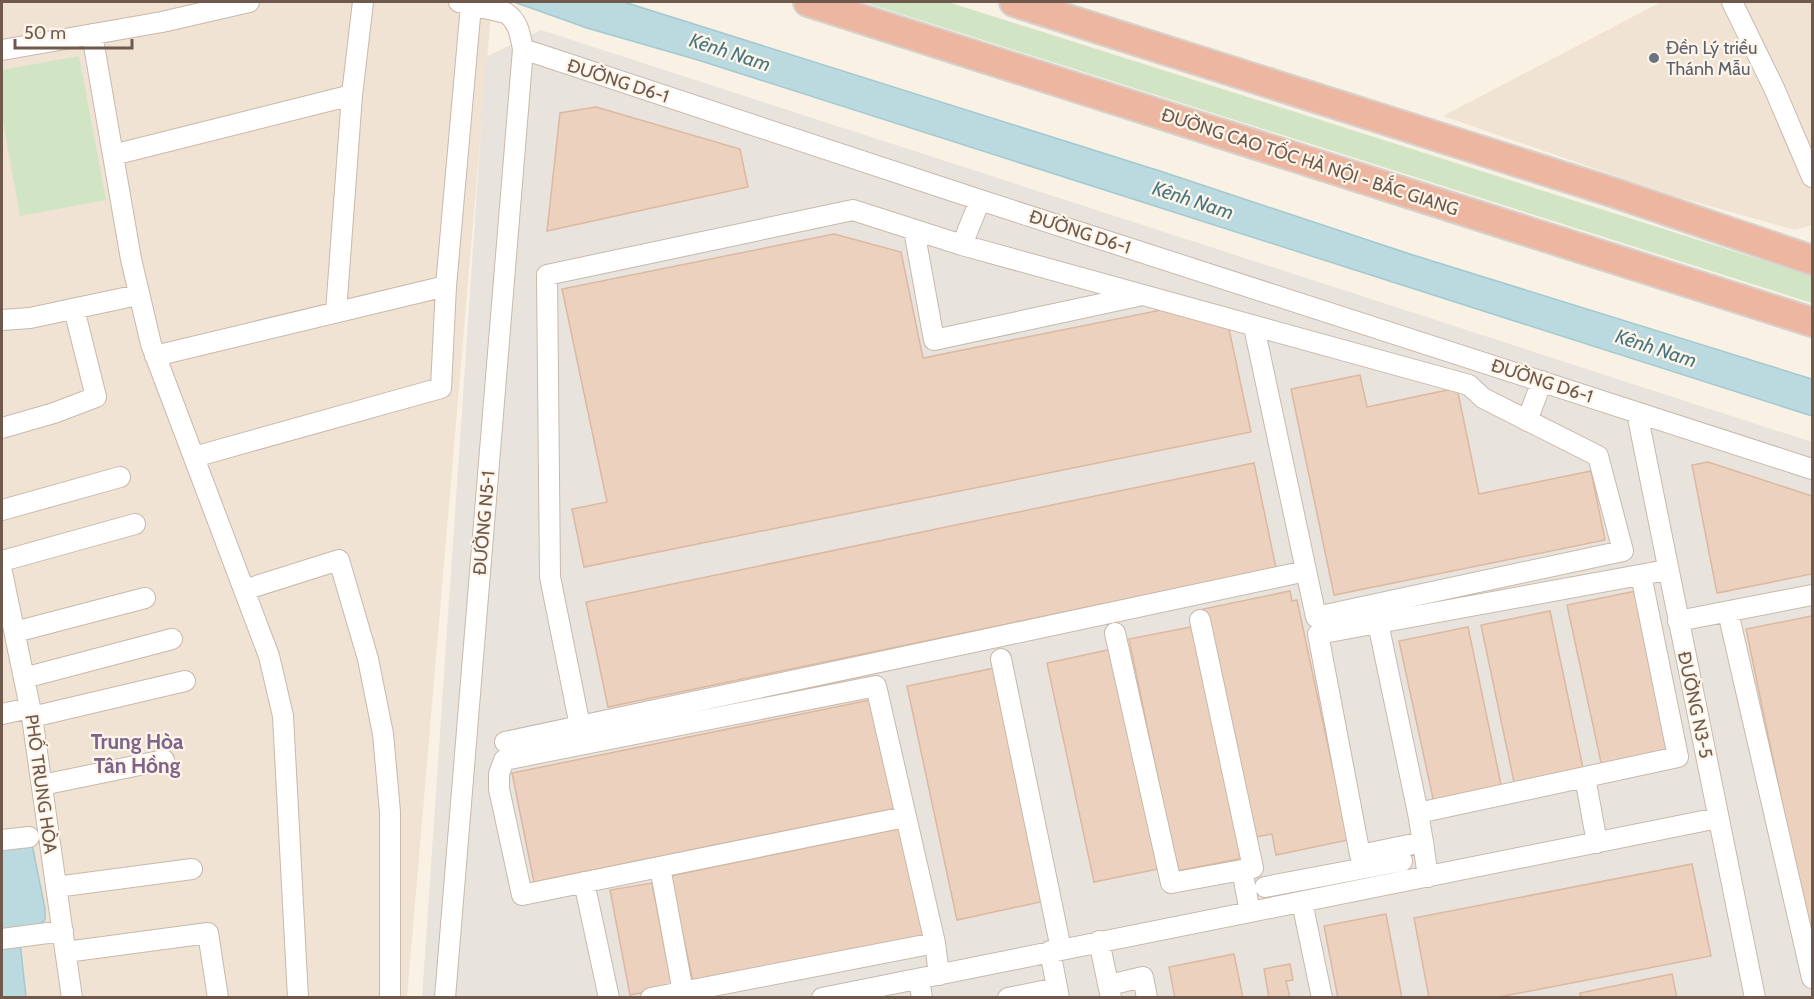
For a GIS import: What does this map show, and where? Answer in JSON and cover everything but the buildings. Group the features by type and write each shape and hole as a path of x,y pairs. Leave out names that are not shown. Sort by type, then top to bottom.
{"highway":[{"name":"ĐƯỜNG CAO TỐC HÀ NỘI - BẮC GIANG","path":"808,2 1812,322"},
{"path":"1014,2 1616,194 1812,260"},
{"path":"1748,240 1799,246 1812,245"}],"street":[{"path":"2,50 162,22 249,2"},
{"path":"336,312 352,95 363,2"},
{"path":"1732,2 1808,156 1812,177"},
{"path":"194,457 441,388 465,3"},
{"name":"ĐƯỜNG N5-1","path":"445,998 523,50 518,25 512,17 506,13 465,3"},
{"path":"92,34 138,295 155,356 270,656 283,716 298,998"},
{"name":"ĐƯỜNG D6-1","path":"523,50 1812,469"},
{"path":"113,155 352,95"},
{"path":"962,245 980,200"},
{"path":"580,726 550,577 547,275 853,210 962,245 1469,385 1483,398 1598,456 1623,551 1316,617 1254,327"},
{"path":"914,230 934,340 1140,295"},
{"path":"155,356 446,286"},
{"path":"2,320 30,318 138,295"},
{"path":"2,428 54,413 96,397 74,309"},
{"path":"1527,421 1542,381"},
{"name":"ĐƯỜNG N3-5","path":"1637,413 1755,998"},
{"path":"2,510 120,477"},
{"path":"2,561 135,524"},
{"path":"244,590 339,560 368,659 383,734 390,812 390,998"},
{"path":"1423,842 1360,855 1318,634 1667,570"},
{"path":"505,742 1306,571"},
{"name":"PHỐ TRUNG HÒA","path":"2,572 31,712 72,998"},
{"path":"1418,813 1678,757 1641,575"},
{"path":"1678,621 1812,595"},
{"path":"15,632 145,598"},
{"path":"1728,612 1812,978"},
{"path":"1116,633 1171,883 1253,868 1200,620"},
{"path":"1378,623 1418,813 1428,877"},
{"path":"24,678 172,639"},
{"path":"1001,659 1055,950 1058,993 1008,998"},
{"path":"2,714 31,712 185,681"},
{"path":"905,817 522,895 499,789 499,774 504,760 876,686 935,943 939,975"},
{"path":"42,785 164,760"},
{"path":"1585,777 1597,843"},
{"path":"822,998 921,988 939,975 1055,950 1718,818"},
{"path":"2,840 29,837"},
{"path":"1264,888 1402,861"},
{"path":"660,867 683,992"},
{"path":"56,886 192,869"},
{"path":"1242,870 1250,912"},
{"path":"584,882 609,998"},
{"path":"1302,902 1322,998"},
{"path":"2,939 63,932"},
{"path":"66,952 208,933 218,998"},
{"path":"1099,941 1110,991 1143,977 1147,998"},
{"path":"651,998 935,943"}],"shaded area":[{"path":"2,2 492,2 407,997 2,998"},
{"path":"1661,2 1812,2 1812,225 1795,230 1674,196 1443,116"},
{"path":"541,30 1812,442 1812,997 422,998 486,57"}],"green space":[{"path":"863,2 948,2 1812,276 1812,303"},
{"path":"79,56 106,200 20,216 2,116 2,70"}],"water":[{"name":"Kênh Nam","path":"514,2 624,2 1160,171 1413,255 1812,379 1812,416 698,60 587,28"},
{"path":"2,833 32,844 45,909 45,920 20,942 26,997 2,998"}],"place":[{"name":"Đền Lý triều Thánh Mẫu","path":"1654,58"}],"district":[{"name":"Trung Hòa Tân Hồng","path":"137,753"}]}
